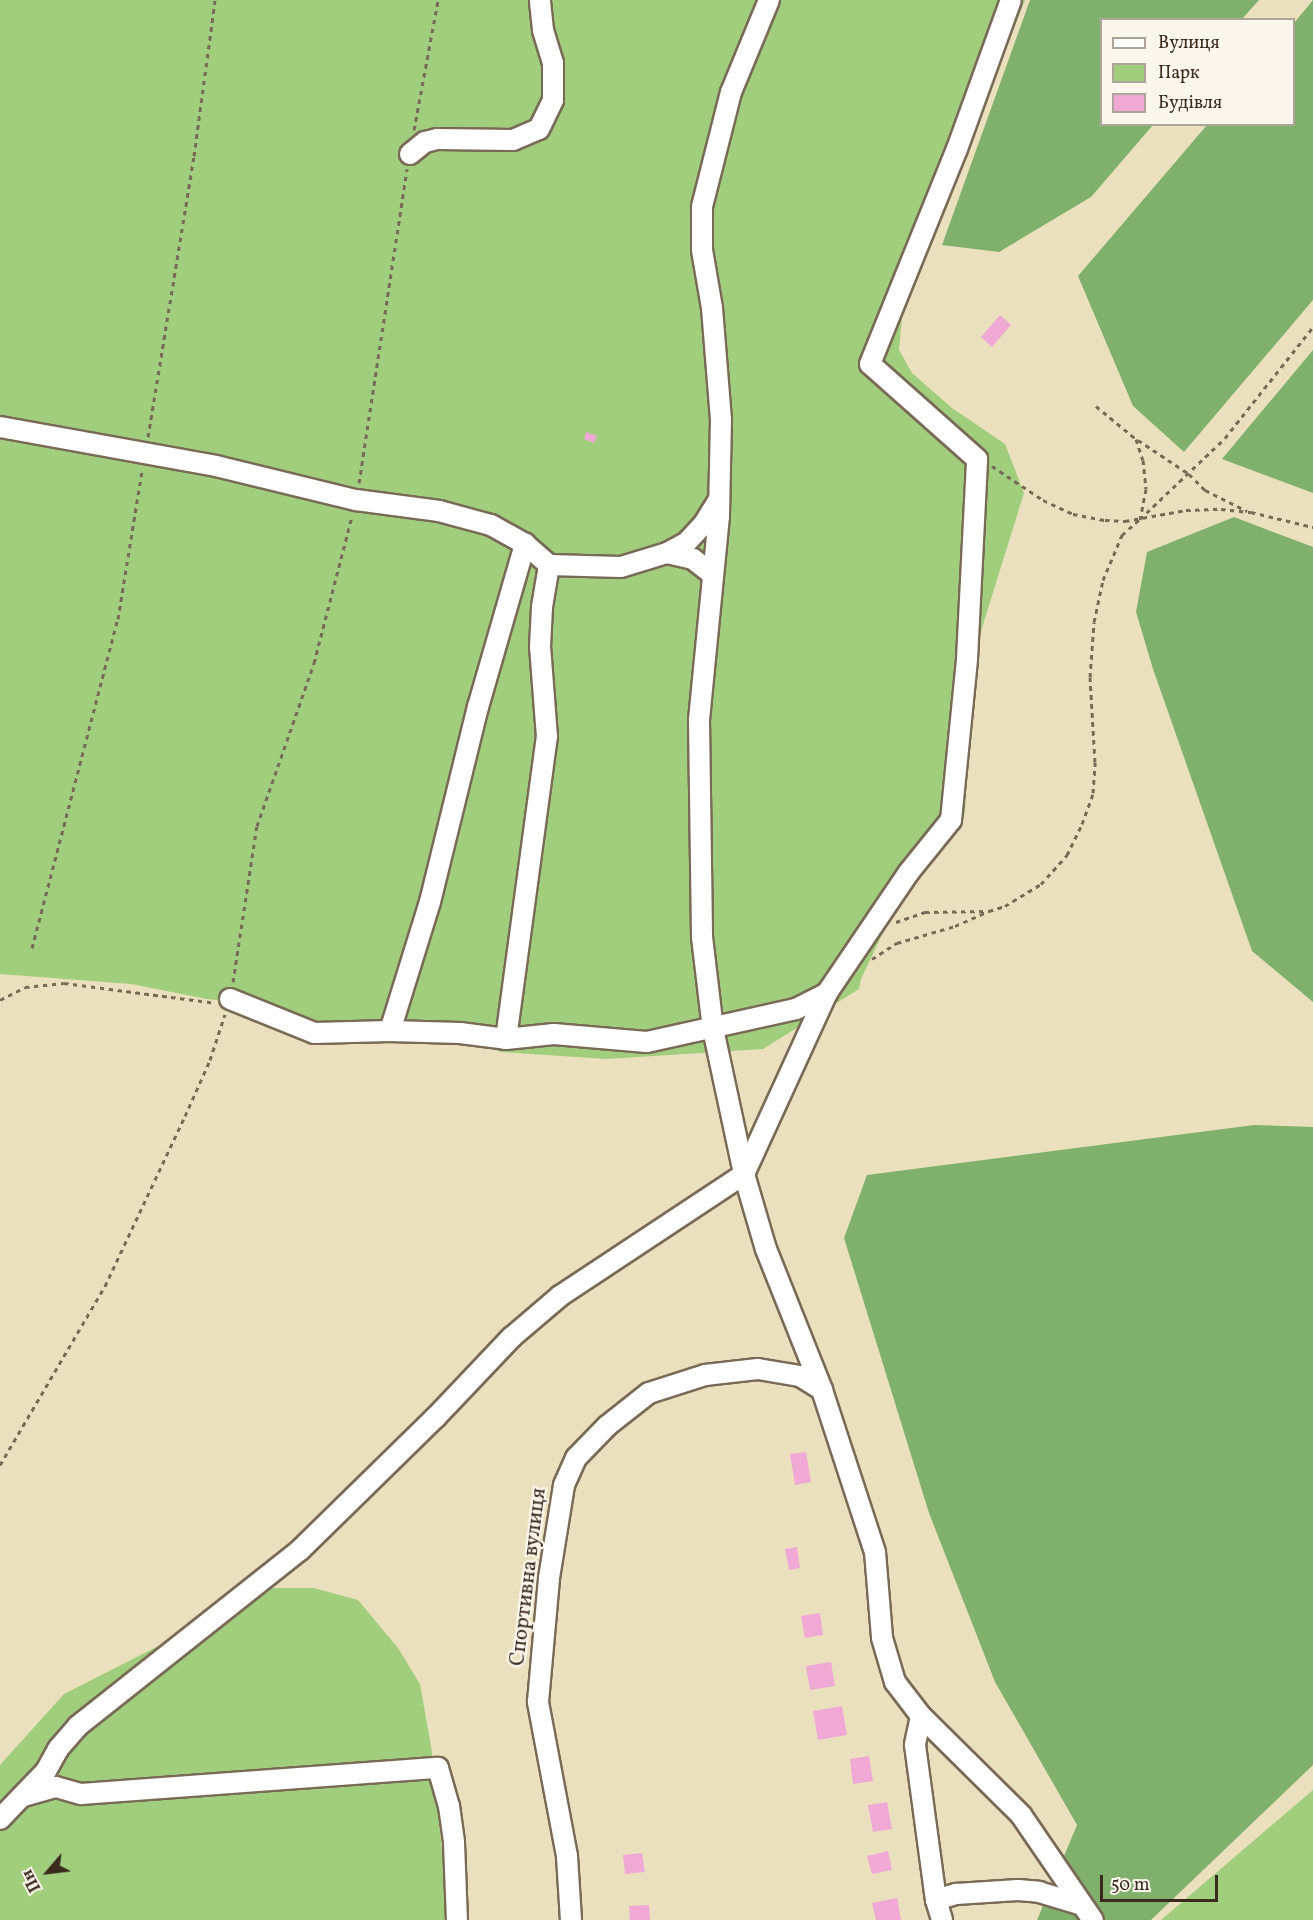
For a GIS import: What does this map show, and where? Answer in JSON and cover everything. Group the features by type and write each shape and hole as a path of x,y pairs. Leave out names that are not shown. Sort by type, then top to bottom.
{"street":[{"path":"410,154 425,142 437,139 513,140 539,129 553,100 551,55 543,30 540,0"},
{"path":"769,0 732,92 702,207 702,250 712,308 721,419 719,499 699,720 702,937 714,1029 744,1174 766,1249 822,1390 875,1552 882,1638 895,1682 921,1716 1021,1815 1088,1912"},
{"path":"0,1820 46,1771 58,1749 78,1726 300,1550 435,1418 512,1337 560,1296 744,1174 827,993 909,872 951,820 967,659 977,459 870,364 957,149 1011,0"},
{"path":"0,427 216,466 356,500 439,511 491,525 525,544 549,565 621,567 667,553 686,543 698,531 719,499"},
{"path":"390,1031 430,902 481,696 525,544"},
{"path":"667,553 693,559 712,574"},
{"path":"506,1039 547,737 540,647 542,607 549,565"},
{"path":"230,999 314,1033 390,1031 460,1033 506,1039 554,1034 647,1042 796,1009 827,993"},
{"name":"Спортивна вулиця","path":"572,1920 567,1856 538,1702 549,1578 564,1485 576,1458 607,1426 649,1393 675,1383 705,1375 758,1369 800,1376 822,1390"},
{"path":"921,1716 915,1745 936,1900 942,1920"},
{"path":"24,1796 56,1787 81,1794 438,1768 449,1806 454,1843 457,1920"},
{"path":"936,1900 956,1894 1018,1890 1039,1892 1088,1912"}],"path":[{"path":"32,948 118,618 194,156 215,0"},
{"path":"0,1465 105,1286 206,1070 230,999 257,826 314,663 356,500 410,154 438,0"},
{"path":"867,961 897,943 955,926 1025,896 1041,884 1067,855 1083,824 1092,793 1095,762 1090,677 1094,622 1103,580 1122,535 1225,438 1313,327"},
{"path":"1096,406 1136,439 1189,474 1205,490 1251,512"},
{"path":"1136,439 1143,460 1146,489 1140,519"},
{"path":"977,459 995,467 1043,500 1073,514 1105,520 1140,519 1186,510 1221,509 1251,512 1313,527"},
{"path":"891,923 925,912 989,911"},
{"path":"0,1000 25,987 64,983 206,1004 221,1003 230,999"}],"green space":[{"path":"0,0 1025,0 943,206 916,282 903,305 899,350 912,373 952,408 1005,444 1024,493 972,660 965,813 898,901 861,979 859,989 763,1049 607,1059 501,1052 419,1024 377,1020 326,1028 261,1005 207,999 131,984 0,974"},
{"path":"1030,0 1259,0 1243,18 1100,18 1100,126 1152,126 1091,197 999,252 942,245"},
{"path":"1313,0 1313,300 1184,452 1133,406 1078,276 1206,126 1295,126 1295,22"},
{"path":"1313,350 1313,493 1222,459"},
{"path":"1234,517 1313,547 1313,1002 1252,951 1153,669 1136,612 1147,552"},
{"path":"1254,1125 1313,1127 1313,1765 1151,1920 1037,1920 1077,1825 995,1682 929,1513 844,1238 867,1175"},
{"path":"272,1588 314,1588 358,1600 398,1648 420,1684 432,1752 449,1920 0,1920 0,1765 64,1694"},
{"path":"1313,1790 1313,1920 1161,1920"}],"building":[{"path":"1000,315 1011,325 992,347 981,337"},
{"path":"586,432 597,436 594,443 584,439"},
{"path":"806,1452 811,1482 795,1485 790,1454"},
{"path":"797,1547 800,1568 789,1570 785,1549"},
{"path":"820,1613 823,1635 805,1638 801,1616"},
{"path":"831,1662 835,1686 810,1690 806,1666"},
{"path":"842,1706 847,1735 818,1740 813,1711"},
{"path":"869,1756 873,1781 853,1784 850,1759"},
{"path":"887,1802 892,1829 873,1832 868,1805"},
{"path":"888,1851 892,1870 872,1874 867,1856"},
{"path":"642,1853 645,1872 625,1874 623,1855"},
{"path":"897,1898 901,1920 876,1920 872,1903"},
{"path":"649,1905 650,1920 630,1920 629,1906"}]}
